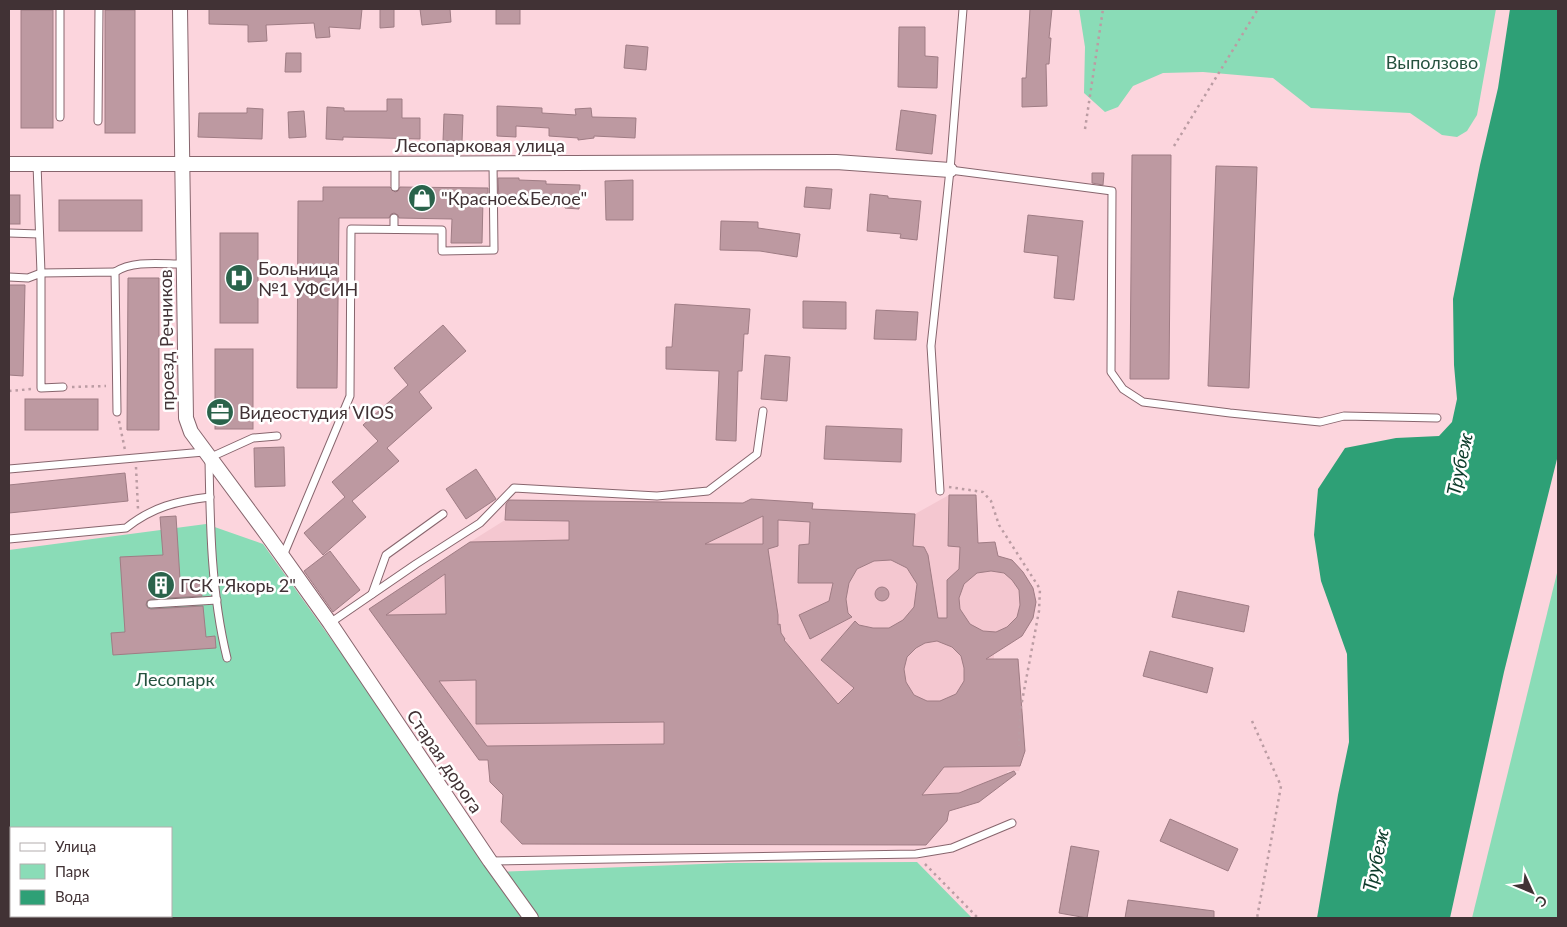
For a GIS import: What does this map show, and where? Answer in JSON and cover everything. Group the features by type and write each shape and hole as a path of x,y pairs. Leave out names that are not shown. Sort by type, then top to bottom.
{"street":[{"name":"проезд Речников","path":"180,9 186,418 190,432 283,556 330,624"},
{"name":"Лесопарковая улица","path":"9,164 836,162 950,170"},
{"name":"Старая дорога","path":"330,624 490,861 531,918"}],"lane":[{"path":"60,9 60,117"},
{"path":"98,121 99,9"},
{"path":"940,488 931,346 950,170 963,9"},
{"path":"283,556 350,396 351,229 442,230 442,250 494,250 493,163"},
{"path":"37,164 41,273 41,388 63,387"},
{"path":"395,164 395,187"},
{"path":"950,170 1112,191 1111,372 1123,389 1143,402 1320,422 1344,416 1437,418"},
{"path":"394,218 394,230"},
{"path":"9,233 39,234"},
{"path":"9,278 28,278 41,273 114,272 122,267 131,265 183,264"},
{"path":"114,272 117,412"},
{"path":"330,624 480,523 514,488 657,496 708,491 757,454 763,411"},
{"path":"9,470 207,455 252,438 277,436"},
{"path":"207,455 219,625 227,658"},
{"path":"9,539 126,528 139,517 157,508 210,497"},
{"path":"372,594 386,555 443,514"},
{"path":"151,604 217,600"},
{"path":"490,861 916,854 952,848 1012,823"}],"path":[{"path":"1085,129 1103,9"},
{"path":"1174,146 1258,9"},
{"path":"63,387 107,386"},
{"path":"9,391 41,388"},
{"path":"120,428 125,444"},
{"path":"136,475 138,502"},
{"path":"940,488 983,492 991,501 999,525 1040,589 1039,612 1020,712 1019,746"},
{"path":"1252,721 1281,786 1257,918"},
{"path":"916,854 978,918"}],"shaded area":[{"path":"949,495 976,495 978,543 995,542 998,556 1012,560 1023,572 1033,588 1036,602 1033,618 1022,636 1009,645 994,649 994,659 1018,659 1025,751 1019,771 1008,771 999,786 949,811 947,821 926,845 522,844 501,822 503,795 490,782 488,760 479,760 369,609 505,520 506,500 743,503 751,499 813,503 813,509 915,514"}],"green space":[{"name":"Выползово","path":"1079,9 1496,9 1477,115 1467,131 1457,137 1442,135 1410,113 1311,108 1273,78 1203,72 1163,73 1133,86 1118,107 1105,112 1084,93 1085,47"},
{"name":"Лесопарк","path":"206,524 263,544 498,872 728,863 917,862 972,918 9,918 9,550"},
{"path":"1558,569 1558,918 1472,918"}],"water":[{"name":"Трубеж","path":"1510,9 1558,9 1558,455 1504,672 1450,918 1317,918 1349,742 1347,654 1321,581 1314,535 1318,489 1345,448 1396,438 1439,436 1452,422 1457,399 1454,365 1453,299 1480,165 1498,88"}],"building":[{"path":"209,9 362,9 360,29 329,27 330,37 316,38 314,23 266,25 267,41 248,42 248,25 209,24"},
{"path":"380,9 394,9 394,27 380,28"},
{"path":"420,9 450,9 451,22 422,25"},
{"path":"496,9 520,9 520,24 496,24"},
{"path":"1030,9 1052,9 1049,64 1046,64 1047,106 1022,107 1022,78 1026,78"},
{"path":"21,10 53,10 53,128 21,128"},
{"path":"105,10 135,10 135,133 105,133"},
{"path":"899,27 925,27 925,56 938,57 937,88 898,87"},
{"path":"626,45 648,47 646,70 624,68"},
{"path":"286,53 301,53 301,72 285,72"},
{"path":"387,99 402,99 402,118 420,118 420,139 343,137 343,140 326,139 327,107 344,108 344,111 387,111"},
{"path":"497,106 542,108 542,113 576,115 575,109 591,108 592,117 636,118 635,138 594,136 594,138 578,140 578,138 549,136 549,128 516,126 516,137 497,136"},
{"path":"247,108 263,109 262,139 198,137 199,113 247,113"},
{"path":"901,110 936,115 932,154 896,150"},
{"path":"304,111 306,137 289,138 288,112"},
{"path":"444,114 463,115 462,142 443,141"},
{"path":"1132,155 1171,155 1169,379 1130,379"},
{"path":"1216,166 1257,167 1249,388 1208,386"},
{"path":"1092,173 1104,173 1103,185 1092,183"},
{"path":"498,178 546,181 546,184 580,185 579,209 565,208 565,206 527,205 527,200 499,200"},
{"path":"633,180 633,220 606,220 605,181"},
{"path":"323,187 390,187 395,192 400,187 488,188 488,200 483,200 482,243 451,243 452,219 399,218 394,213 389,218 339,218 337,388 297,388 298,201 323,201"},
{"path":"806,187 832,189 830,209 804,207"},
{"path":"870,194 888,196 888,198 921,201 917,240 900,238 901,234 867,231"},
{"path":"9,195 20,195 20,224 9,224"},
{"path":"59,200 142,200 142,231 59,231"},
{"path":"1028,215 1083,221 1074,300 1054,298 1058,256 1024,252"},
{"path":"721,221 758,222 758,228 800,234 797,257 760,251 720,250"},
{"name":"Больница №1 УФСИН","path":"220,233 258,233 258,323 220,323"},
{"path":"128,278 159,278 159,430 127,430"},
{"path":"9,285 25,285 23,376 9,375"},
{"path":"803,301 846,302 846,329 803,328"},
{"path":"675,304 750,309 748,334 744,334 742,371 738,371 736,441 716,440 719,371 666,369 666,347 672,347"},
{"path":"876,310 918,312 916,340 874,339"},
{"path":"443,325 466,351 419,392 432,408 387,448 399,461 352,501 366,517 323,555 304,533 345,497 332,482 378,441 363,425 408,385 394,368"},
{"path":"215,349 253,349 253,429 215,429"},
{"path":"765,355 790,357 787,401 761,399"},
{"path":"25,399 98,399 98,430 25,430"},
{"path":"826,426 902,429 901,462 824,459"},
{"path":"284,447 285,486 255,487 254,448"},
{"path":"476,469 496,499 466,519 446,489"},
{"path":"125,473 128,501 9,513 9,485"},
{"path":"949,495 976,495 978,543 995,542 998,556 1012,560 1023,572 1033,588 1036,602 1033,618 1022,636 986,659 1018,659 1025,751 1020,766 944,767 922,795 959,793 1014,771 1016,774 979,802 949,811 947,821 926,845 522,844 501,822 503,795 490,782 488,760 479,760 369,609 470,542 569,540 569,521 505,520 506,504 509,500 743,503 751,499 813,503 812,509 915,514 913,546 924,547 928,555 938,618 947,618 947,580 959,569 960,547 948,546","holes":["763,516 763,544 705,544","778,520 810,522 809,544 799,545 798,583 833,583 829,601 799,615 810,639 852,617 848,613 846,599 849,583 857,569 874,561 891,560 907,568 917,584 914,607 903,620 889,628 873,628 859,625 855,621 821,660 854,688 838,704 784,640 781,633 780,624 778,625 768,549 778,546","991,571 1004,573 1019,590 1020,605 1017,617 1007,627 996,632 983,631 970,624 960,609 959,598 964,584 977,573","445,574 446,614 386,615","937,641 952,647 961,656 964,668 964,681 956,694 940,701 927,701 914,695 906,682 904,669 907,657 916,648 925,643","476,680 476,724 664,722 664,744 487,746 439,681"]},
{"name":"ГСК \"Якорь 2\"","path":"176,516 180,579 201,578 202,596 151,599 147,601 146,605 151,609 203,606 206,637 215,636 216,648 113,655 111,633 125,632 120,557 163,555 160,517"},
{"path":"330,551 360,590 333,612 304,571"},
{"path":"882,587 887,589 889,594 887,599 882,601 877,599 875,594 877,589"},
{"path":"1178,591 1249,606 1244,632 1172,617"},
{"path":"1150,651 1213,668 1207,693 1143,676"},
{"path":"1170,819 1238,849 1228,871 1160,841"},
{"path":"1071,846 1099,851 1087,918 1059,913"},
{"path":"1128,900 1214,911 1214,918 1125,918"}],"place":[{"name":"\"Красное&Белое\"","path":"422,198"},
{"name":"Больница №1 УФСИН","path":"239,278"},
{"name":"Видеостудия VIOS","path":"220,412"},
{"name":"ГСК \"Якорь 2\"","path":"161,585"}]}
